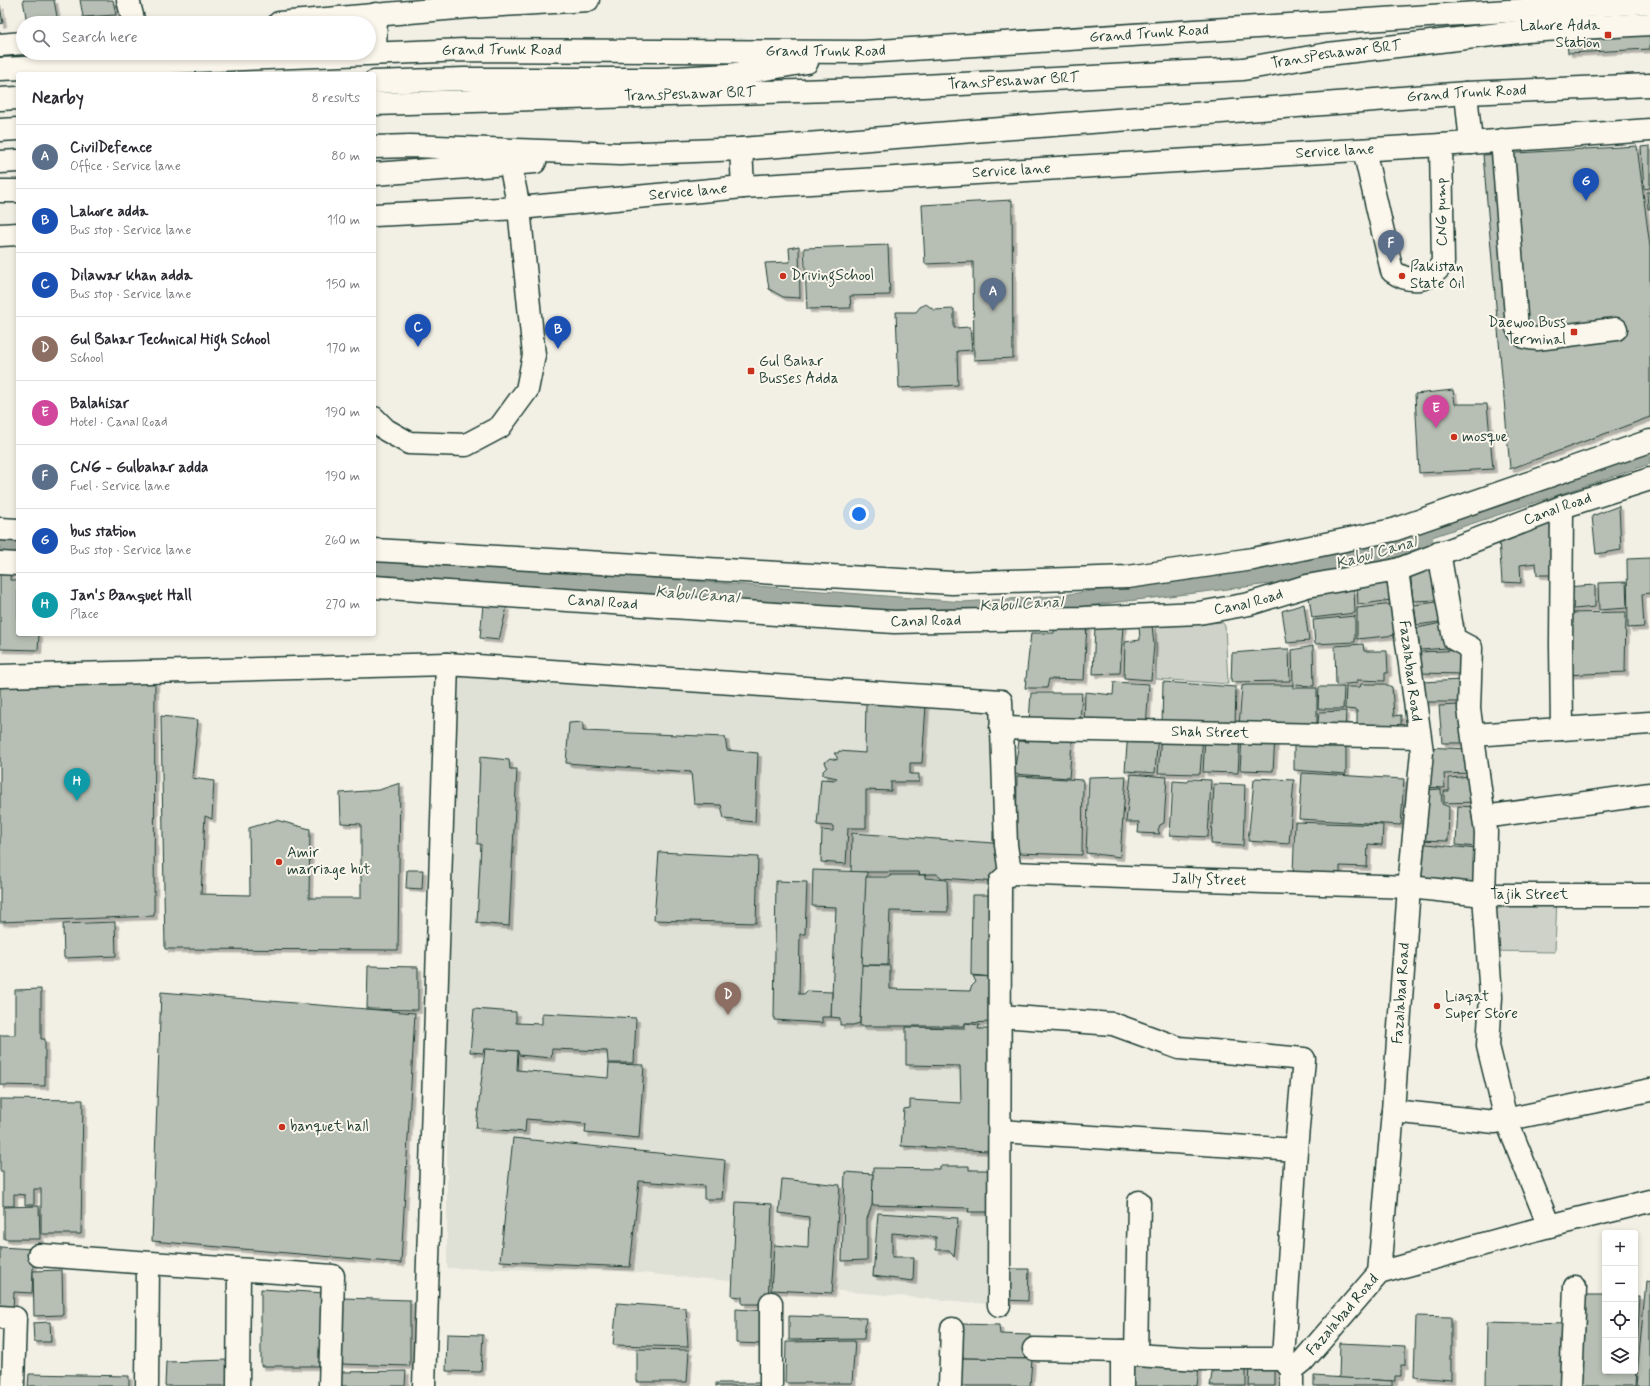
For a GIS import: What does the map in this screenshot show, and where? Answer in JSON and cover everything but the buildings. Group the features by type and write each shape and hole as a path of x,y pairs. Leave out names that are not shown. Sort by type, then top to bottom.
{"main road":[{"path":"128,0 132,16"},
{"path":"354,16 444,4 588,0"},
{"name":"Grand Trunk Road","path":"376,53 464,50 864,52 1650,2"},
{"name":"TransPeshawar BRT","path":"376,104 866,89 1243,69 1328,54 1518,32 1650,24"},
{"path":"0,45 16,44"},
{"path":"376,82 464,79 659,80 729,75 864,52"},
{"name":"Grand Trunk Road","path":"0,69 211,60"},
{"name":"Grand Trunk Road","path":"376,147 411,146 620,154 741,149 1466,93 1650,85"},
{"path":"1466,93 1471,143"},
{"path":"0,99 16,98"},
{"path":"0,130 16,129"},
{"name":"Service lane","path":"376,216 519,208 743,188 1441,146 1502,140 1650,130"},
{"path":"1502,140 1517,328 1520,334 1525,338 1536,338 1616,329"},
{"name":"CNG pump","path":"1364,150 1392,271 1400,277 1418,280 1429,277 1444,263 1441,146"},
{"path":"741,149 743,188"},
{"path":"376,174 620,154"},
{"path":"0,162 16,161"},
{"path":"376,420 386,430 409,442 466,445 500,427 527,390 534,355 519,208 510,164"},
{"path":"0,192 16,190"},
{"path":"0,235 16,234"},
{"path":"376,550 952,583 1128,577 1252,559 1393,530 1650,441"},
{"name":"Canal Road","path":"376,587 902,622 1084,618 1199,612 1249,604 1307,586 1397,570 1439,552 1562,507 1650,479"},
{"path":"1562,507 1562,729"},
{"path":"0,529 16,530"},
{"path":"1439,552 1454,639 1471,648 1469,709 1486,832 1484,895 1491,997 1488,1046 1506,1119 1549,1226"},
{"path":"0,563 16,564"},
{"name":"Fazalabad Road","path":"1289,1372 1303,1361 1379,1273 1393,1111 1409,886 1422,752 1397,570"},
{"path":"424,1386 447,664"},
{"path":"0,676 447,664 1001,701 1006,844 1010,873 1000,882 999,1306"},
{"path":"1473,736 1650,723"},
{"name":"Shah Street","path":"1001,728 1419,737"},
{"path":"1484,817 1650,794"},
{"name":"Jally Street","path":"1010,873 1409,886"},
{"name":"Tajik Street","path":"1409,886 1484,895 1650,895"},
{"path":"1000,1016 1113,1024 1179,1048 1304,1059 1296,1150 1289,1372 1199,1359 1129,1353 1034,1348"},
{"path":"1393,1111 1495,1122 1650,1090"},
{"path":"1000,1131 1296,1150"},
{"path":"1379,1273 1549,1226 1650,1201"},
{"path":"1122,1386 1129,1353 1139,1202"},
{"path":"39,1255 332,1276 330,1386"},
{"path":"147,1386 148,1264"},
{"path":"238,1386 239,1270"},
{"path":"1571,1386 1575,1286"},
{"path":"771,1303 771,1386"},
{"path":"0,1317 15,1318 13,1386"},
{"path":"950,1386 952,1328"}],"shaded area":[{"path":"1222,622 1225,626 1228,684 1156,679 1156,627"},
{"path":"447,664 1001,701 1016,861 1000,1170 999,1305 617,1271 447,1268"},
{"path":"1557,895 1555,952 1488,951 1496,909"}],"water":[{"path":"1650,445 1650,464 1396,549 1398,534"},
{"path":"0,539 16,540 16,555 0,553"},
{"path":"1373,539 1378,545 1377,562 1362,573 1010,615 895,617 634,599 424,578 376,575 376,559 589,573 963,602 1055,596 1166,581"}],"waterway":[{"name":"Kabul Canal","path":"1352,563 1423,540"}],"place":[{"name":"Lahore Adda Station","path":"1608,35"},
{"name":"bus station","path":"1586,201"},
{"name":"CNG - Gulbahar adda","path":"1391,263"},
{"name":"DrivingSchool","path":"783,276"},
{"name":"Pakistan State Oil","path":"1402,276"},
{"name":"CivilDefence","path":"993,311"},
{"name":"Daewoo Buss Terminal","path":"1574,332"},
{"name":"Dilawar khan adda","path":"418,347"},
{"name":"Lahore adda","path":"558,349"},
{"name":"Gul Bahar Busses Adda","path":"751,371"},
{"name":"Balahisar","path":"1436,428"},
{"name":"mosque","path":"1454,437"},
{"name":"Jan's Banquet Hall","path":"77,801"},
{"name":"Amir marriage hut","path":"279,862"},
{"name":"Liaqat Super Store","path":"1437,1006"},
{"name":"Gul Bahar Technical High School","path":"728,1015"},
{"name":"banquet hall","path":"282,1127"}]}
